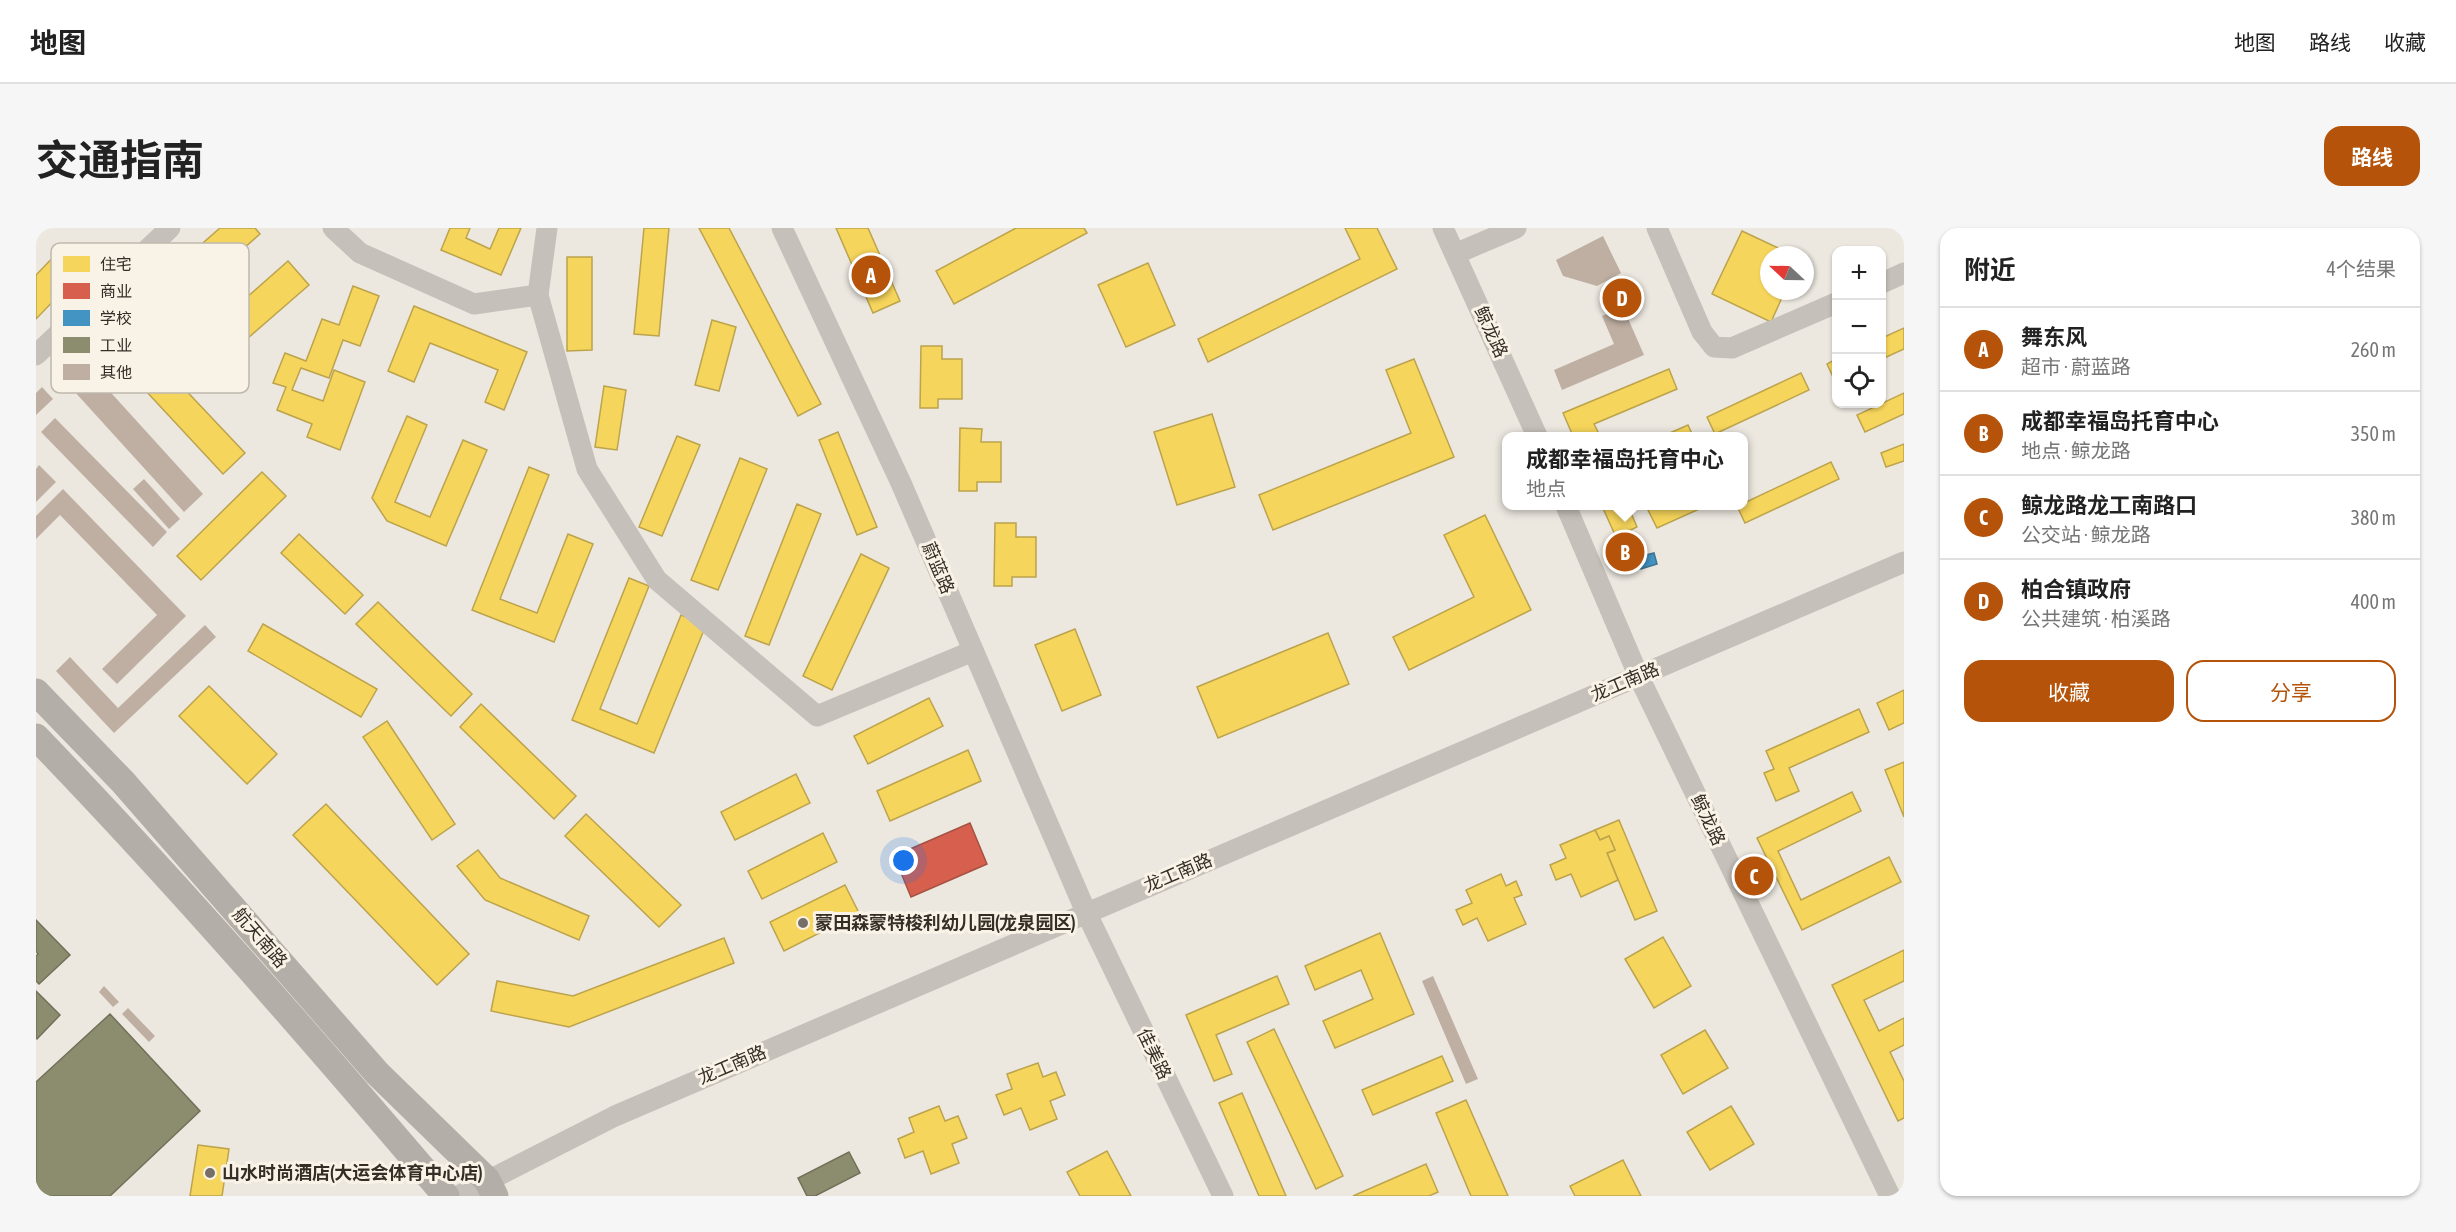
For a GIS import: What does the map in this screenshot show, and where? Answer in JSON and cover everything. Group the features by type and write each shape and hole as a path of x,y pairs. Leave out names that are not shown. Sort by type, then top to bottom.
{"main road":[{"name":"航天南路","path":"36,692 123,782 377,1073 491,1188"},
{"name":"航天南路","path":"36,737 100,803 341,1071 446,1196"}],"street":[{"path":"154,243 170,228"},
{"path":"333,228 360,253 474,303 538,295"},
{"path":"547,228 538,295 587,469 657,580 817,716 973,651"},
{"name":"蔚蓝路","path":"782,228 901,483 1086,912"},
{"name":"鲸龙路","path":"1443,228 1535,432"},
{"path":"1455,254 1516,228"},
{"path":"1657,228 1702,332 1714,347 1732,348 1832,305"},
{"path":"1886,281 1904,273"},
{"path":"36,356 51,342"},
{"name":"鲸龙路","path":"1568,510 1639,677 1890,1196"},
{"name":"龙工南路","path":"458,1196 491,1188 615,1116 1904,562"},
{"name":"佳美路","path":"1086,912 1222,1196"}],"building: 住宅":[{"path":"220,228 255,228 260,234 249,244 203,243"},
{"path":"450,228 470,228 466,238 490,249 499,228 521,228 501,275 441,250"},
{"path":"644,228 669,228 659,336 634,334"},
{"path":"699,228 729,228 821,404 798,416"},
{"path":"836,228 868,228 900,301 873,313"},
{"path":"1016,228 1084,228 1087,233 954,304 936,271"},
{"path":"1345,228 1377,228 1397,269 1208,362 1198,339 1360,259"},
{"path":"1742,231 1774,246 1760,246 1760,300 1781,300 1771,322 1712,294"},
{"path":"567,257 592,257 592,350 567,351"},
{"path":"51,259 51,303 36,319 36,275"},
{"path":"288,261 309,285 249,337 249,295"},
{"path":"1148,263 1175,325 1126,347 1098,285"},
{"path":"353,286 379,296 360,346 343,340 329,378 301,368 292,390 323,401 334,370 365,382 340,450 307,437 312,424 277,410 286,387 273,383 285,353 306,361 322,319 339,325"},
{"path":"414,306 527,352 504,410 485,402 498,370 430,343 414,382 388,371"},
{"path":"712,320 736,327 719,391 695,385"},
{"path":"1904,328 1904,349 1886,357 1886,336"},
{"path":"921,346 942,346 942,359 962,359 962,399 938,399 938,408 920,408"},
{"path":"1414,359 1454,457 1273,530 1259,495 1411,433 1386,370"},
{"path":"1832,361 1832,375 1827,364"},
{"path":"1669,369 1677,389 1594,424 1598,432 1571,432 1563,413"},
{"path":"1801,373 1809,390 1719,432 1714,432 1707,417"},
{"path":"604,386 626,390 617,450 595,447"},
{"path":"148,393 188,393 245,453 223,474"},
{"path":"1904,393 1904,414 1865,432 1857,415 1872,408 1886,408 1886,401"},
{"path":"1212,414 1235,487 1177,505 1154,432"},
{"path":"407,416 427,425 395,502 430,517 463,440 487,450 446,546 387,521 372,498"},
{"path":"1688,425 1691,432 1672,432"},
{"path":"960,428 982,429 981,442 1001,442 1001,482 977,482 977,491 959,491"},
{"path":"838,432 877,527 857,535 819,440"},
{"path":"677,436 700,445 662,536 639,527"},
{"path":"1904,444 1904,461 1886,467 1881,453"},
{"path":"740,458 767,469 718,590 691,580"},
{"path":"1831,462 1839,479 1745,523 1739,510 1748,510 1748,501"},
{"path":"529,467 549,475 500,599 537,613 568,534 593,544 554,642 472,610"},
{"path":"262,472 286,496 201,580 177,556"},
{"path":"797,504 821,514 769,645 745,636"},
{"path":"1604,510 1630,510 1637,527 1616,537"},
{"path":"1648,510 1697,510 1657,528"},
{"path":"1485,515 1531,610 1409,670 1393,637 1474,597 1444,535"},
{"path":"995,523 1016,523 1016,537 1036,537 1036,577 1012,577 1012,586 994,586"},
{"path":"299,534 363,595 345,614 281,553"},
{"path":"861,554 889,568 832,690 803,676"},
{"path":"629,578 649,586 600,709 637,724 681,615 706,625 654,753 572,720"},
{"path":"378,602 472,694 451,716 356,624"},
{"path":"263,624 377,689 361,717 248,651"},
{"path":"1075,629 1101,695 1062,711 1035,645"},
{"path":"1328,633 1349,684 1218,738 1197,687"},
{"path":"209,686 277,754 247,784 179,716"},
{"path":"1904,690 1904,723 1889,730 1877,703"},
{"path":"929,698 943,726 868,764 854,736"},
{"path":"481,704 576,796 554,819 460,727"},
{"path":"1859,709 1869,732 1789,768 1799,791 1776,801 1764,773 1774,769 1766,751"},
{"path":"387,721 455,824 432,840 363,737"},
{"path":"968,750 981,781 890,821 877,791"},
{"path":"1904,762 1904,817 1885,770"},
{"path":"796,774 810,803 735,840 721,812"},
{"path":"1852,792 1861,811 1778,851 1801,900 1889,857 1901,882 1802,930 1757,838"},
{"path":"326,804 469,954 437,985 293,835"},
{"path":"586,814 681,905 659,927 565,836"},
{"path":"1619,820 1657,911 1635,920 1607,853 1615,850 1609,836 1600,840 1595,830"},
{"path":"1595,830 1600,840 1609,836 1615,850 1607,853 1618,880 1581,897 1571,874 1556,880 1550,865 1566,858 1560,845"},
{"path":"823,833 837,862 762,899 748,871"},
{"path":"478,850 500,878 589,916 579,940 485,900 457,866"},
{"path":"1501,874 1506,886 1516,881 1522,895 1514,898 1526,924 1488,941 1477,918 1463,925 1456,910 1472,903 1466,890"},
{"path":"845,885 859,913 784,951 770,922"},
{"path":"1380,933 1414,1014 1335,1048 1323,1021 1373,999 1361,970 1315,990 1305,966"},
{"path":"1663,937 1691,986 1654,1008 1625,959"},
{"path":"724,938 734,963 569,1027 491,1011 497,981 573,996"},
{"path":"1904,950 1904,981 1864,1000 1879,1031 1904,1018 1904,1045 1890,1052 1904,1081 1904,1118 1898,1121 1832,985"},
{"path":"1277,976 1289,1004 1216,1035 1232,1074 1214,1081 1186,1015"},
{"path":"1274,1029 1343,1176 1316,1189 1247,1042"},
{"path":"1705,1030 1728,1068 1683,1094 1661,1055"},
{"path":"1442,1056 1453,1081 1373,1115 1362,1090"},
{"path":"1038,1063 1043,1077 1056,1072 1065,1095 1050,1101 1057,1119 1030,1130 1021,1108 1004,1115 996,1095 1012,1089 1007,1074"},
{"path":"1242,1093 1286,1196 1259,1196 1219,1103"},
{"path":"1466,1100 1508,1196 1471,1196 1436,1113"},
{"path":"939,1106 945,1121 958,1116 967,1138 952,1144 959,1163 931,1174 923,1151 905,1158 898,1139 914,1132 909,1118"},
{"path":"1731,1106 1754,1144 1710,1170 1687,1132"},
{"name":"山水时尚酒店(大运会体育中心店)","path":"198,1145 229,1149 222,1196 190,1196"},
{"path":"1107,1151 1131,1196 1080,1196 1067,1172"},
{"path":"1623,1160 1641,1196 1575,1196 1570,1186"},
{"path":"1426,1164 1438,1192 1429,1196 1353,1196"}],"building: 商业":[{"path":"970,823 987,864 911,897 894,856"}],"building: 学校":[{"path":"1624,534 1628,550 1642,556 1654,553 1657,564 1641,569 1622,559 1616,537"}],"building: 工业":[{"path":"36,920 70,955 39,984 36,981 36,956 38,954 36,951"},
{"path":"36,991 60,1015 37,1039 36,1038"},
{"path":"110,1014 200,1111 110,1196 36,1196 36,1082"},
{"path":"849,1152 860,1173 815,1196 807,1196 798,1178"}],"building: 其他":[{"path":"1603,236 1621,273 1597,286 1563,276 1556,260"},
{"path":"1623,307 1644,355 1562,390 1554,370 1614,344 1602,316"},
{"path":"42,387 53,399 36,415 36,393"},
{"path":"76,393 111,393 203,494 184,512"},
{"path":"55,418 167,532 153,547 41,432"},
{"path":"39,465 56,482 36,502 36,469"},
{"path":"144,479 180,519 169,529 133,489"},
{"path":"63,489 186,616 117,684 102,669 157,615 60,515 36,539 36,516"},
{"path":"205,625 216,637 114,733 56,671 70,657 118,708"},
{"path":"1433,976 1478,1079 1466,1084 1422,981"},
{"path":"104,986 119,1002 113,1007 99,992"},
{"path":"128,1008 155,1036 149,1042 122,1014"}],"place":[{"name":"舞东风","path":"871,275"},
{"name":"柏合镇政府","path":"1622,298"},
{"name":"成都幸福岛托育中心","path":"1625,552"},
{"name":"鲸龙路龙工南路口","path":"1754,876"},
{"name":"蒙田森蒙特梭利幼儿园(龙泉园区)","path":"803,923"},
{"name":"山水时尚酒店(大运会体育中心店)","path":"210,1173"}]}
